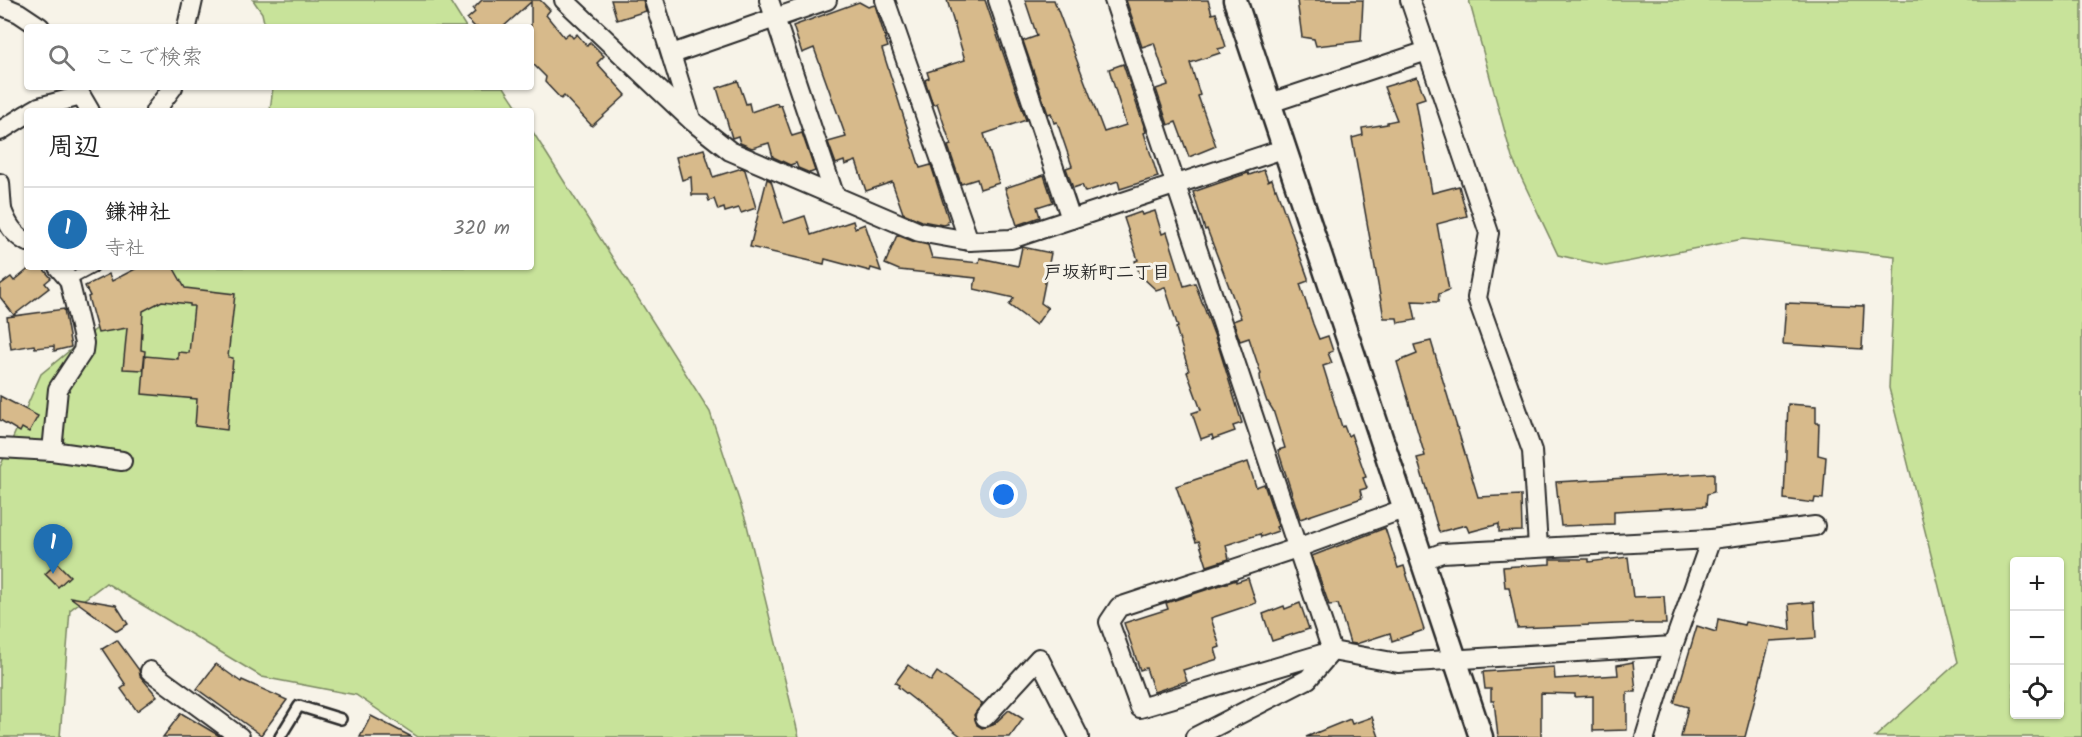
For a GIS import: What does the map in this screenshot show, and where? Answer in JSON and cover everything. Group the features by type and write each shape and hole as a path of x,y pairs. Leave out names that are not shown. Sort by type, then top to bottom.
{"street":[{"path":"188,24 192,0"},
{"path":"564,0 692,121 730,151 919,232 969,241 1011,238 1286,148"},
{"path":"654,0 692,121"},
{"path":"672,54 772,9 827,0"},
{"path":"885,0 969,241"},
{"path":"999,0 1071,219"},
{"path":"1114,0 1332,651"},
{"path":"1235,0 1482,737"},
{"path":"1410,0 1489,233 1477,298 1532,451 1538,547"},
{"path":"0,5 19,13 36,24"},
{"path":"772,9 834,194"},
{"path":"1270,103 1427,51"},
{"path":"157,108 171,90"},
{"path":"37,108 82,98"},
{"path":"0,131 24,116"},
{"path":"0,183 1,210 16,236 24,240"},
{"path":"52,451 58,388 83,351 84,343 63,273"},
{"path":"0,448 52,451 122,461"},
{"path":"1406,508 1297,548 1119,607 1109,622 1140,708 1332,651 1398,663 1673,646"},
{"path":"1423,560 1442,553 1711,539 1815,526"},
{"path":"1645,737 1673,646 1711,539"},
{"path":"1195,737 1308,679 1332,651"},
{"path":"985,717 1039,658 1079,737"},
{"path":"150,671 240,737"}],"lane":[{"path":"63,273 78,270"},
{"path":"280,737 299,706 341,719"}],"green space":[{"path":"253,0 449,0 464,24 264,24 262,13"},
{"path":"1469,0 2082,0 2082,737 1875,737 1958,662 1889,388 1895,256 1743,239 1606,266 1558,255 1512,158"},
{"path":"273,90 506,90 518,108 270,108"},
{"path":"534,134 710,412 746,521 799,737 418,737 356,695 262,677 106,583 70,610 60,737 0,737 0,467 41,374 168,270 534,270"}],"building":[{"path":"482,0 540,0 550,10 546,15 564,37 569,33 573,38 577,34 587,46 590,42 604,56 597,63 626,95 592,126 564,96 561,99 545,82 546,77 534,65 534,24 531,24 531,2 506,24 472,24 467,19 475,12 473,9"},
{"path":"611,0 643,0 646,11 617,20"},
{"path":"947,0 985,0 1026,120 984,134 999,183 980,189 977,179 961,184 937,103 933,105 925,80 929,78 927,72 965,60"},
{"path":"1025,0 1054,0 1104,132 1126,125 1109,69 1123,64 1146,132 1144,133 1158,177 1120,189 1118,181 1085,192 1082,185 1073,188 1066,168 1072,166 1057,122 1054,123 1051,113 1048,114 1023,41 1037,36"},
{"path":"1126,0 1208,0 1212,14 1216,13 1226,47 1218,49 1220,53 1190,63 1200,95 1198,96 1216,146 1189,157 1176,122 1168,125 1156,89 1168,85 1154,43 1142,47"},
{"path":"1297,0 1363,0 1361,41 1316,46 1314,39 1302,37"},
{"path":"859,2 868,7 875,5 888,47 882,49 920,168 931,165 948,224 922,221 903,213 892,182 866,191 856,161 845,165 844,161 836,164 828,142 846,137 814,48 802,53 793,26"},
{"path":"1417,77 1425,98 1416,101 1432,193 1459,186 1467,216 1437,224 1449,290 1439,294 1438,302 1412,301 1416,320 1398,323 1397,318 1384,318 1352,138 1363,135 1362,128 1397,120 1384,87"},
{"path":"738,81 751,112 777,103 778,106 781,105 792,136 802,133 815,171 810,173 798,168 796,163 790,165 773,157 769,143 752,148 740,143 738,136 732,138 717,88"},
{"path":"704,149 713,177 742,168 745,170 756,208 741,213 739,208 725,212 724,208 718,210 714,199 709,201 707,195 692,195 691,177 682,180 676,157"},
{"path":"1264,170 1268,181 1272,179 1276,188 1308,278 1308,281 1300,284 1313,324 1319,339 1328,336 1333,351 1328,353 1332,363 1323,366 1342,427 1344,426 1348,436 1351,434 1366,477 1363,478 1367,488 1360,490 1362,498 1300,519 1278,450 1285,448 1273,410 1267,402 1261,385 1261,374 1249,338 1240,341 1233,321 1241,318 1207,229 1205,230 1193,192 1248,173 1249,175"},
{"path":"1044,175 1053,202 1037,207 1040,217 1017,225 1005,188"},
{"path":"767,179 771,181 784,223 805,216 811,235 853,221 855,228 865,224 881,271 871,268 870,271 825,259 824,264 750,247"},
{"path":"1155,211 1162,234 1167,232 1184,286 1195,283 1219,348 1242,423 1233,426 1235,431 1213,439 1212,435 1201,439 1192,413 1201,410 1187,372 1189,371 1176,328 1178,327 1165,287 1156,290 1140,275 1135,261 1138,260 1124,218 1141,212 1142,215"},
{"path":"897,235 928,245 932,258 979,263 980,258 1018,266 1022,247 1051,253 1041,303 1048,308 1036,325 1009,305 1014,298 974,289 976,278 899,270 885,264"},
{"path":"27,270 44,270 51,278 45,283 49,288 14,315 0,297 0,285 11,277 14,281"},
{"path":"133,270 175,270 185,288 235,294 228,357 233,358 227,430 195,426 197,399 142,394 145,356 178,359 178,352 189,353 194,306 162,301 143,311 141,350 145,351 143,370 123,369 127,328 98,333 88,297 90,296 85,286 109,274 112,281"},
{"path":"1786,303 1864,306 1862,349 1783,344"},
{"path":"64,309 71,347 54,351 54,346 35,348 34,345 11,349 7,317"},
{"path":"1431,341 1478,497 1521,495 1522,531 1499,532 1499,524 1469,532 1466,525 1439,532 1417,458 1425,456 1397,362 1417,354 1414,345"},
{"path":"0,396 38,416 29,432 22,428 20,432 0,420"},
{"path":"1788,404 1816,406 1816,423 1819,423 1818,455 1826,457 1823,499 1815,498 1814,503 1784,499"},
{"path":"1248,462 1256,487 1264,484 1278,531 1226,545 1229,559 1207,566 1176,486"},
{"path":"1714,473 1714,492 1707,494 1706,506 1614,511 1614,524 1561,526 1556,482"},
{"path":"1385,528 1398,568 1404,566 1424,630 1392,641 1390,633 1356,644 1350,643 1338,604 1329,605 1312,556"},
{"path":"1628,557 1633,597 1664,596 1666,624 1517,628 1509,587 1505,587 1503,567 1550,564 1550,559 1589,559 1589,562"},
{"path":"57,563 70,576 58,587 45,574"},
{"path":"1248,578 1256,603 1211,618 1220,647 1215,649 1218,659 1183,670 1187,681 1154,692 1146,668 1140,670 1124,623 1168,609 1166,603"},
{"path":"70,597 116,605 128,624 117,631"},
{"path":"1814,602 1816,638 1770,641 1745,737 1681,737 1688,707 1674,703 1697,626 1716,632 1718,619 1744,625 1745,622 1791,630 1789,604"},
{"path":"1300,603 1309,629 1272,641 1263,614"},
{"path":"117,640 139,670 140,676 157,696 137,711 121,689 126,685 102,649"},
{"path":"1633,662 1636,692 1627,692 1627,730 1593,731 1593,696 1575,697 1575,694 1541,693 1541,737 1498,737 1494,701 1491,701 1491,689 1485,689 1483,672 1554,667 1555,679 1618,675 1617,665"},
{"path":"216,664 241,682 242,680 287,700 261,735 197,689"},
{"path":"908,665 931,681 937,672 982,704 974,715 977,725 982,728 993,725 1009,710 1023,719 1010,737 962,737 895,683"},
{"path":"181,713 218,735 221,737 163,737"},
{"path":"371,716 412,737 360,737"},
{"path":"1372,717 1379,737 1306,737 1350,719 1352,724"}],"place":[{"name":"鎌神社","path":"53,574"}],"district":[{"name":"戸坂新町二丁目","path":"1107,272"}]}
